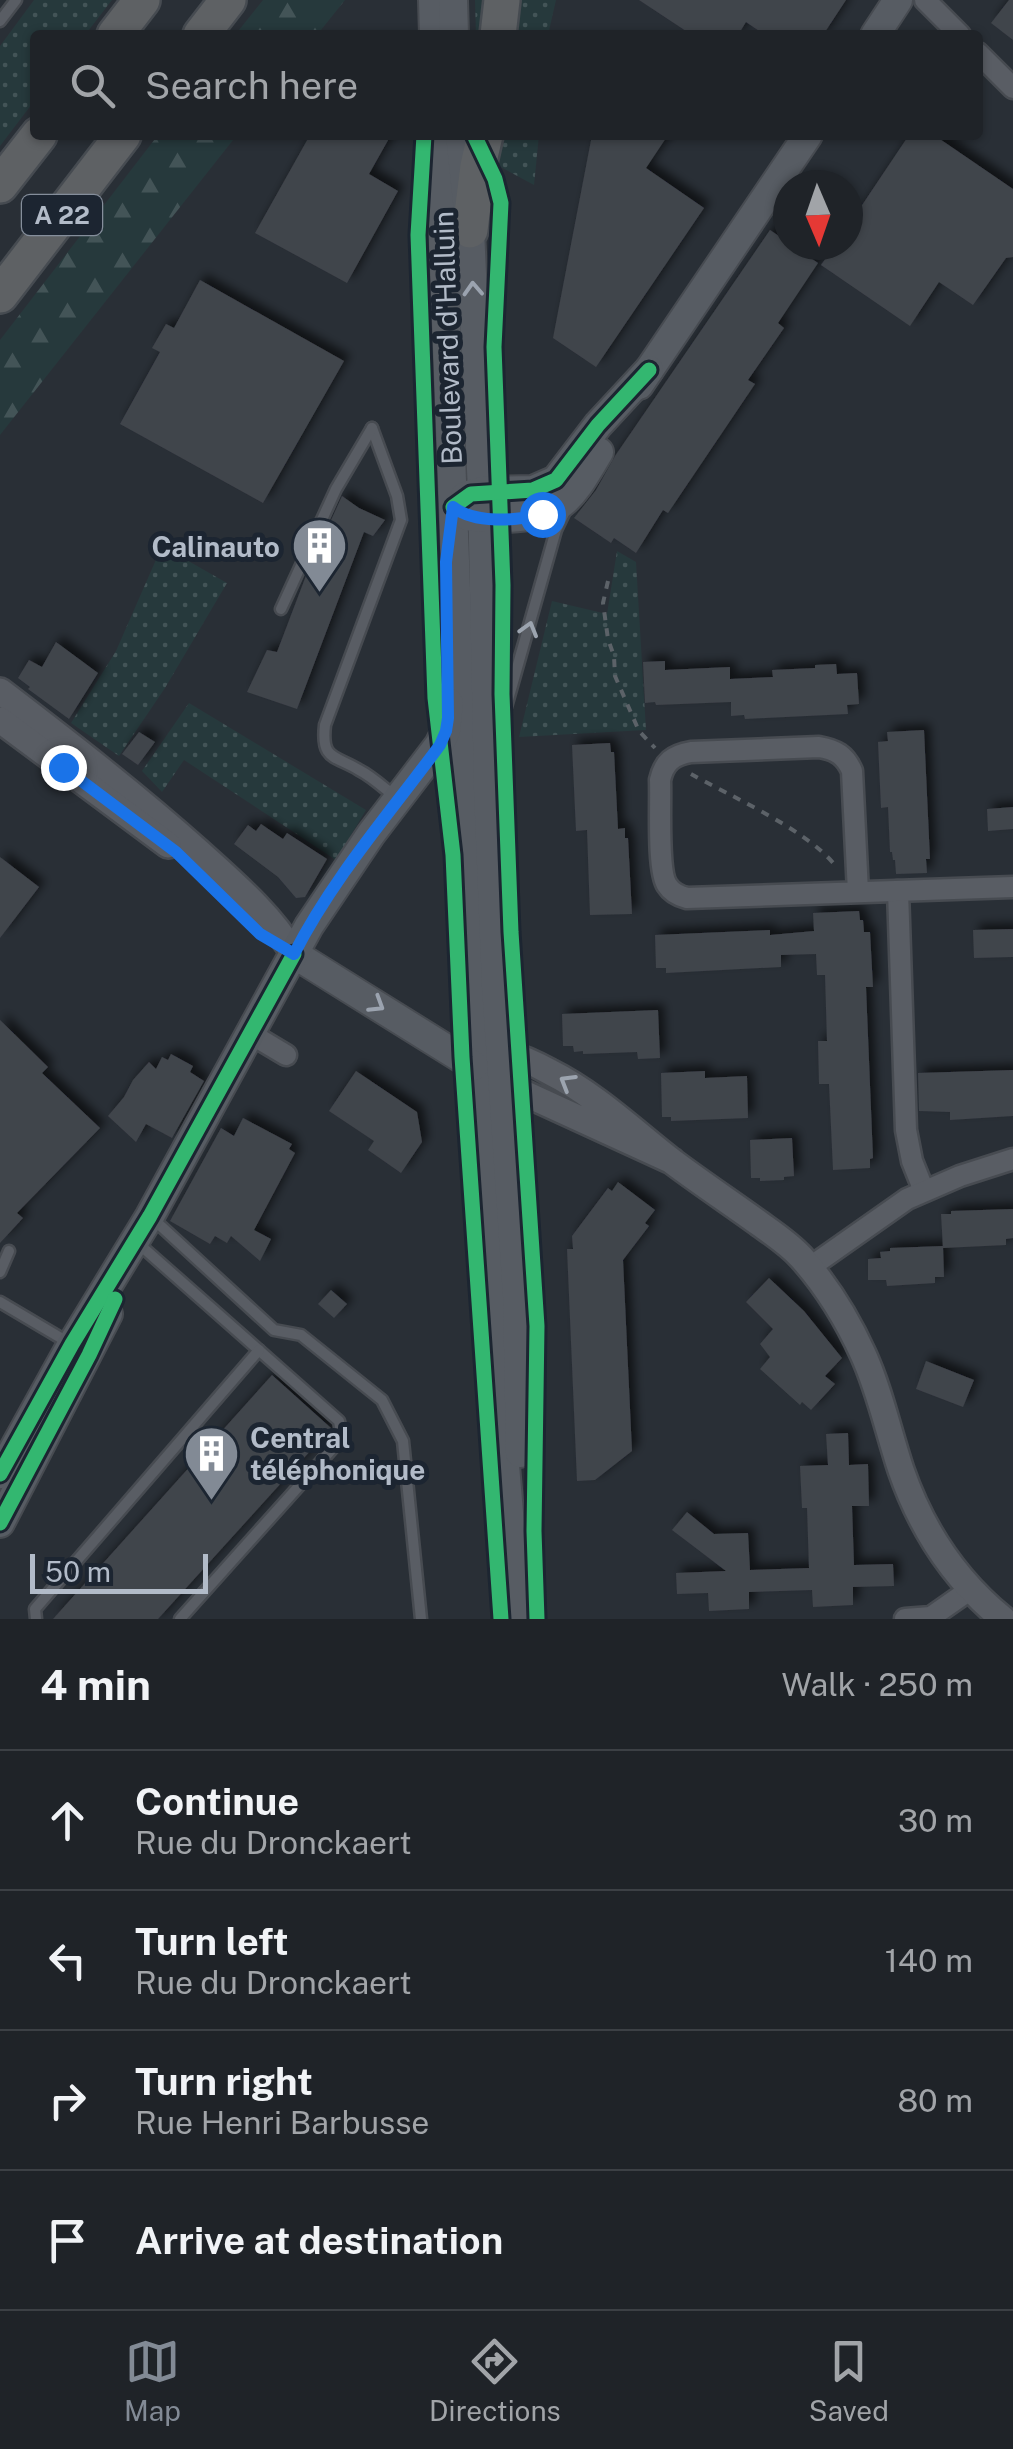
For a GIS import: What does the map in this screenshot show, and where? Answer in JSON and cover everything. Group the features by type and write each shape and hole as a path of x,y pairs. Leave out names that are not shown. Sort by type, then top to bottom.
{"highway":[{"path":"119,30 142,0"},
{"path":"205,30 228,0"},
{"path":"499,30 502,0"},
{"name":"A 22","path":"0,185 35,140"},
{"name":"A 22","path":"0,295 119,140"},
{"path":"470,230 475,140"}],"main road":[{"path":"433,0 434,30"},
{"path":"453,0 454,30"},
{"path":"878,30 898,0"},
{"name":"Boulevard d'Halluin","path":"440,140 468,1061 519,1619"},
{"path":"491,504 542,514 564,503 574,492 649,370 805,140"},
{"name":"Boulevard d'Halluin","path":"470,230 491,504 488,791 512,1087 519,1339 519,1619"},
{"path":"0,1523 80,1350 294,954 370,834 440,745 448,718 446,562 453,507 466,515 556,480 598,425 649,370"},
{"path":"294,954 468,1061"},
{"path":"0,1474 80,1350 140,1245 150,1216"}],"street":[{"path":"925,0 955,30"},
{"path":"983,58 1013,88"},
{"path":"0,691 98,766 216,868 281,932 294,954"},
{"path":"0,720 176,852 260,934 294,954"},
{"path":"858,892 852,771 845,757 819,748 691,752 668,762 660,780 662,870 674,893 687,898 1013,887"},
{"path":"898,891 906,1130 912,1162 924,1190"},
{"path":"251,1034 286,1055"},
{"path":"468,1061 487,1055 510,1055 580,1090 785,1242 809,1268 862,1352 902,1471 940,1550 971,1589 1003,1619"},
{"path":"468,1061 512,1087 672,1161"},
{"path":"809,1268 924,1190 1013,1159"},
{"path":"906,1619 931,1617 971,1589"}],"lane":[{"path":"0,21 16,0"},
{"path":"424,0 425,30"},
{"path":"464,0 466,30"},
{"path":"424,140 418,236 435,698 453,855 468,1061 501,1619"},
{"path":"476,140 495,179 501,204 491,504 511,932 510,1055"},
{"path":"281,610 336,489 372,428 397,496 401,520 325,725 323,743 331,757 360,770 398,799"},
{"path":"488,791 503,719 556,530 574,492"},
{"path":"512,1087 537,1326 536,1619"},
{"path":"150,1216 274,1330 300,1335 382,1400 403,1441 420,1619"},
{"path":"140,1245 339,1420 342,1438 180,1619"},
{"path":"0,1272 9,1251"},
{"path":"0,1302 80,1350"},
{"path":"36,1619 35,1609 259,1350"}],"path":[{"path":"608,581 603,602 615,676 639,731 668,762 782,824 824,852 858,892"}],"green space":[{"path":"34,0 112,0 89,30 30,30 30,107 0,146 0,46"},
{"path":"263,0 345,0 321,30 239,30"},
{"path":"475,0 556,0 549,30 476,30"},
{"path":"154,140 233,140 0,435 0,340"},
{"path":"499,140 538,140 534,185 495,164"},
{"path":"162,546 227,583 165,688 119,756 71,723 116,651"},
{"path":"617,551 636,562 646,730 519,737 552,601 607,614"},
{"path":"189,703 366,810 336,860 184,760 162,792 142,771"}],"building":[{"path":"639,0 846,0 826,30 758,30 746,22 741,30 684,30"},
{"path":"1013,0 1013,40 991,23"},
{"path":"307,140 388,140 369,174 398,191 347,283 255,233"},
{"path":"591,140 665,140 646,168 704,208 596,367 553,338"},
{"path":"906,140 941,140 1013,189 1013,257 1006,258 973,305 939,282 910,326 821,265 824,260 863,260 863,204"},
{"path":"770,230 773,260 818,263 778,323 784,328 748,380 755,384 668,513 663,510 636,553 614,538 611,543 574,518"},
{"path":"200,280 344,361 263,503 120,424 160,352 152,348 166,324 174,328"},
{"name":"Calinauto","path":"342,496 385,520 373,536 364,532 297,709 247,692 267,650 277,652"},
{"path":"56,642 98,673 69,719 18,678 29,660 42,667"},
{"path":"665,661 665,670 730,667 730,679 773,677 772,670 836,664 837,674 857,673 859,704 847,705 848,714 745,719 744,715 731,716 731,702 645,703 643,662"},
{"path":"924,730 930,859 926,859 927,873 896,874 890,852 888,807 881,808 878,742 888,741 887,732"},
{"path":"139,732 155,742 138,765 122,754"},
{"path":"610,743 614,752 618,829 625,828 628,838 632,914 590,915 587,830 576,831 572,745"},
{"path":"1013,807 1013,829 988,831 987,809"},
{"path":"261,824 283,839 287,833 327,859 305,897 296,898 278,877 234,844 248,825 256,831"},
{"path":"0,857 39,887 0,938"},
{"path":"859,911 864,932 870,932 873,987 866,987 873,1158 870,1168 833,1170 829,1084 819,1084 818,1041 827,1041 825,975 817,975 816,954 781,955 781,967 666,973 666,968 656,968 655,935 814,931 813,913"},
{"path":"1013,929 1013,957 974,958 973,930"},
{"path":"658,1010 660,1058 638,1059 637,1052 583,1054 574,1052 573,1046 563,1046 562,1014"},
{"path":"0,1020 48,1067 42,1073 100,1128 17,1213 23,1218 0,1243"},
{"path":"171,1054 193,1066 190,1072 204,1081 172,1138 146,1124 136,1142 108,1116 149,1062 156,1069 162,1057 168,1060"},
{"path":"1013,1070 1013,1116 950,1120 950,1112 919,1111 918,1073"},
{"path":"356,1071 417,1112 422,1142 401,1173 368,1150 374,1141 329,1111"},
{"path":"705,1071 705,1078 747,1076 748,1118 671,1121 671,1117 662,1117 661,1073"},
{"path":"243,1118 292,1144 289,1149 295,1153 254,1230 271,1239 260,1261 231,1236 227,1243 215,1236 210,1244 170,1221 221,1128 234,1136"},
{"path":"792,1138 794,1176 784,1180 751,1178 750,1140"},
{"path":"618,1182 655,1210 645,1223 649,1226 623,1260 632,1451 595,1480 577,1481 567,1249 573,1249 572,1236 608,1188 612,1191"},
{"path":"1013,1209 1013,1238 1006,1239 1006,1245 943,1248 941,1214"},
{"path":"943,1246 944,1277 935,1277 935,1283 887,1286 886,1280 868,1280 868,1259 881,1258 880,1252 890,1248"},
{"path":"769,1278 804,1311 842,1358 825,1376 835,1384 811,1410 760,1369 770,1357 760,1344 773,1329 746,1302"},
{"path":"331,1290 347,1304 334,1318 318,1304"},
{"path":"926,1361 974,1380 963,1407 916,1389"},
{"name":"Central téléphonique","path":"272,1375 331,1428 158,1619 53,1619"},
{"path":"848,1433 849,1465 868,1464 869,1506 852,1506 854,1565 893,1564 894,1586 853,1587 853,1605 813,1607 812,1590 749,1592 749,1609 709,1611 708,1593 677,1594 676,1573 726,1571 672,1530 687,1512 714,1534 748,1533 750,1570 809,1568 807,1508 802,1508 800,1466 828,1465 826,1434"}],"cycle path":[{"path":"424,140 418,235 435,698 453,855 462,1057 501,1619"},
{"path":"476,140 495,179 501,203 494,347 503,585 502,694 511,932 537,1326 537,1619"},
{"path":"453,507 471,494 533,490 556,480 598,425 649,370"},
{"path":"0,1474 72,1344 150,1216 294,954"},
{"path":"0,1523 115,1299"}],"place":[{"name":"Calinauto","path":"319,595"},
{"name":"Central téléphonique","path":"211,1502"}],"route":[{"path":"63,767 176,852 260,934 294,954 308,926 370,834 440,745 446,731 446,562 453,507 470,517 482,518 542,514"}]}
